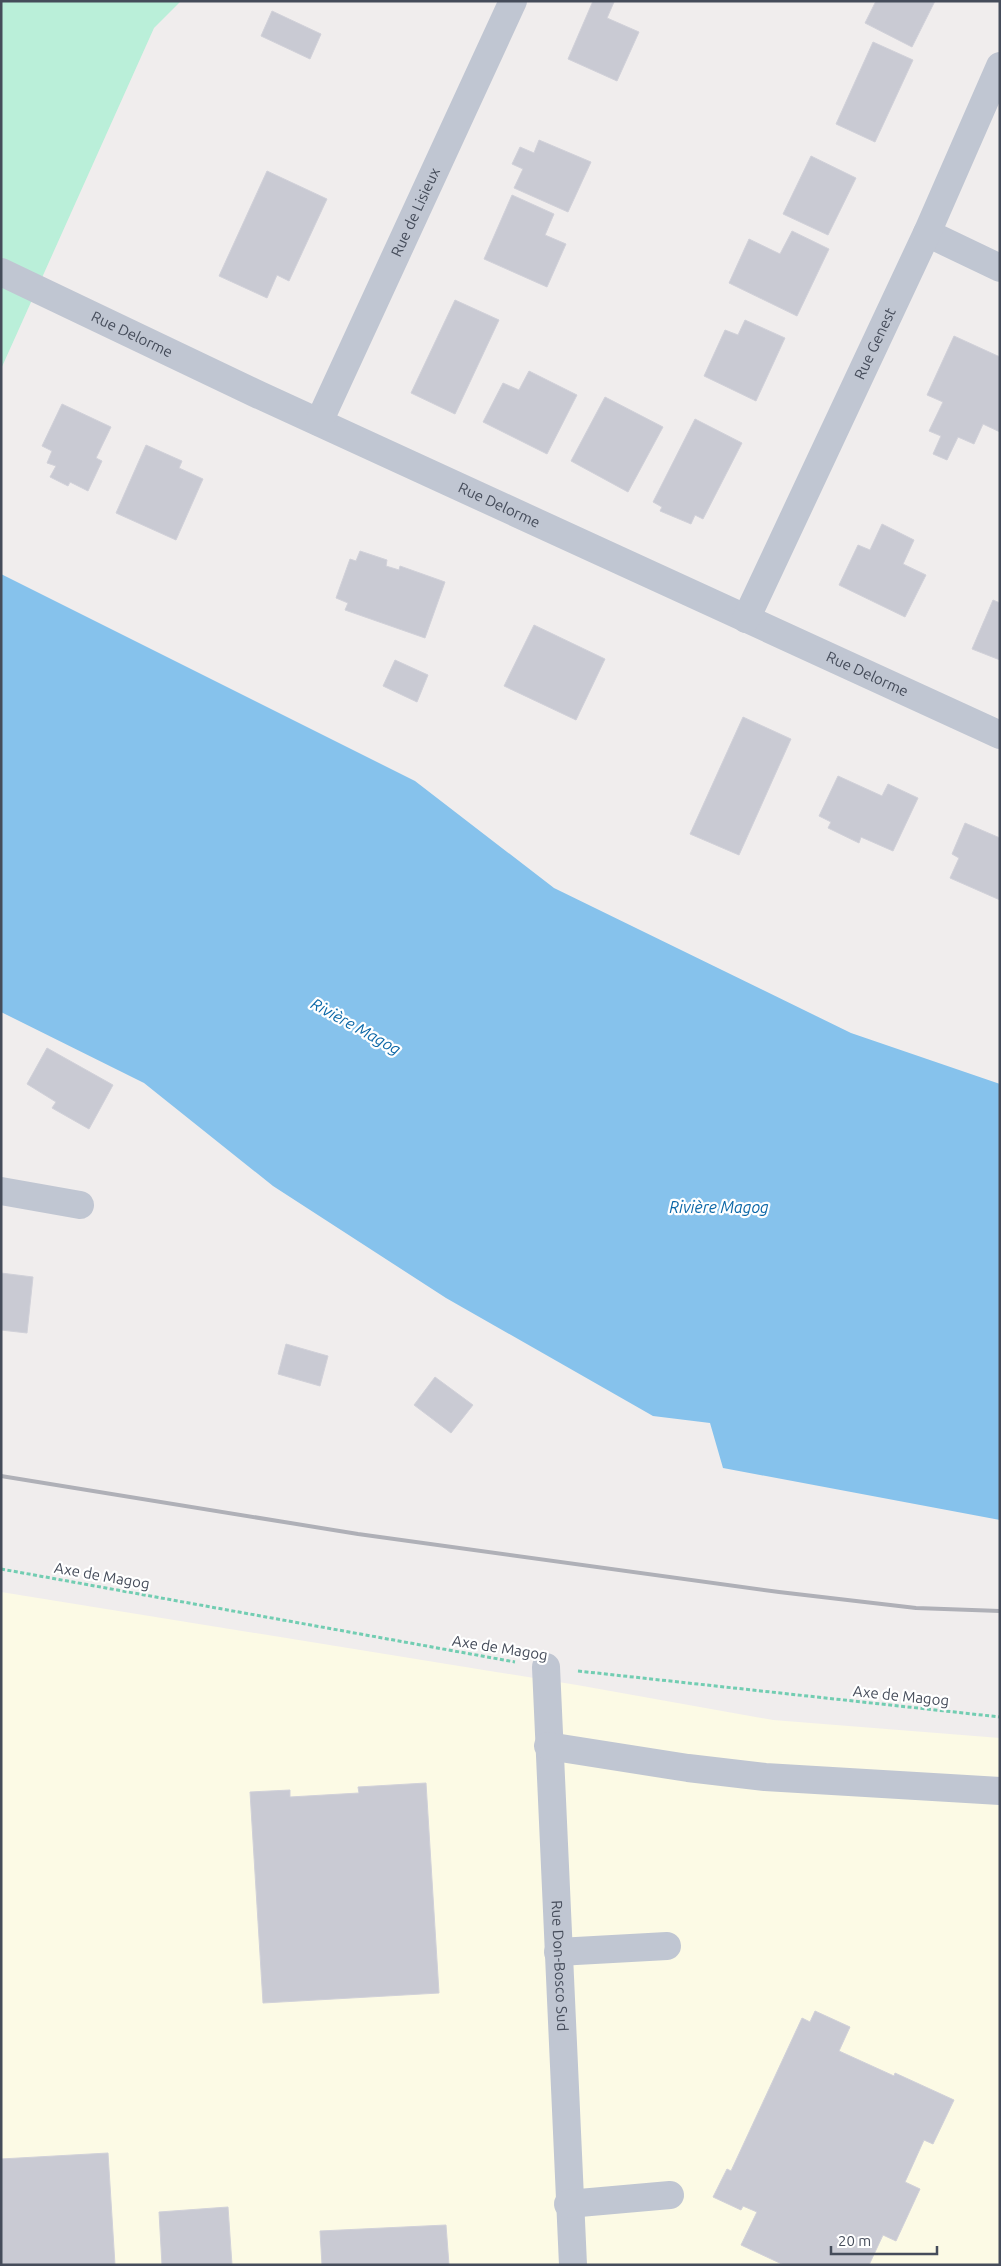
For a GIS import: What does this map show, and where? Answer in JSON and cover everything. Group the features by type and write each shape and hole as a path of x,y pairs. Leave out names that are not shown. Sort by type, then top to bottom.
{"street":[{"name":"Rue de Lisieux","path":"320,422 513,1"},
{"name":"Rue Genest","path":"746,619 927,233 1000,66"},
{"path":"927,233 1000,268"},
{"name":"Rue Delorme","path":"1,272 320,422 1000,735"},
{"path":"1,1191 80,1205"},
{"name":"Rue Don-Bosco Sud","path":"546,1667 568,2204 573,2265"},
{"path":"548,1746 688,1768 765,1777 1000,1791"},
{"path":"558,1952 666,1946"},
{"path":"568,2204 670,2195"}],"path":[{"name":"Axe de Magog","path":"1,1569 428,1648 546,1667 1000,1717"}],"shaded area":[{"path":"1,1592 577,1685 773,1720 1000,1738 1000,2265 1,2265"}],"green space":[{"path":"1,1 181,1 154,28 1,369"}],"water":[{"name":"Rivière Magog","path":"1,574 415,781 554,888 851,1033 1000,1084 1000,1520 723,1468 710,1423 653,1416 446,1298 273,1186 144,1083 1,1012"}],"building":[{"path":"593,1 614,2 607,18 639,32 617,81 568,59"},
{"path":"876,1 935,1 912,47 865,23"},
{"path":"272,11 321,34 310,59 261,36"},
{"path":"873,42 913,60 875,142 836,124"},
{"path":"539,140 591,162 568,212 514,188 523,169 512,164 520,147 534,153"},
{"path":"811,156 856,178 828,235 783,214"},
{"path":"267,171 327,199 289,281 277,275 267,298 219,276"},
{"path":"512,195 554,214 545,235 566,244 547,287 484,259"},
{"path":"792,231 829,249 797,316 729,283 749,239 780,254"},
{"path":"455,300 499,320 455,414 411,393"},
{"path":"745,320 785,338 756,401 704,376 725,330 738,335"},
{"path":"954,336 1000,357 1000,432 983,424 974,444 958,437 947,460 933,454 941,436 929,431 943,402 927,395"},
{"path":"529,371 577,395 547,454 483,422 503,383 519,390"},
{"path":"605,397 663,427 628,492 571,461"},
{"path":"62,404 111,427 96,458 102,461 88,491 70,482 68,486 50,477 56,466 47,463 52,451 42,446"},
{"path":"695,419 742,443 703,519 695,515 691,524 660,511 662,507 653,502"},
{"path":"146,445 182,461 179,468 203,479 176,540 116,513"},
{"path":"882,524 914,540 903,564 926,575 905,617 839,585 858,545 870,550"},
{"path":"360,551 387,560 386,566 399,570 400,566 445,582 425,638 345,610 348,603 336,598 350,559 356,561"},
{"path":"993,600 1000,603 1000,660 972,649"},
{"path":"534,625 605,659 576,720 504,686"},
{"path":"395,660 428,675 417,702 383,686"},
{"path":"743,717 791,739 739,855 690,834"},
{"path":"838,776 882,796 888,784 918,798 893,851 861,837 859,843 828,828 831,822 819,816"},
{"path":"965,823 1000,838 1000,900 950,878 959,858 952,854"},
{"path":"47,1048 113,1085 89,1129 52,1108 56,1102 27,1084"},
{"path":"1,1273 33,1277 27,1333 1,1330"},
{"path":"286,1344 328,1356 320,1386 278,1374"},
{"path":"435,1377 473,1405 451,1433 414,1405"},
{"path":"426,1783 439,1993 263,2003 250,1792 290,1790 290,1797 359,1793 358,1787"},
{"path":"815,2011 850,2027 839,2051 894,2076 895,2073 954,2100 933,2144 924,2140 905,2182 920,2189 896,2241 883,2235 869,2265 784,2265 741,2245 757,2212 743,2206 741,2210 713,2197 727,2169 731,2171 802,2018 810,2022"},
{"path":"108,2153 115,2265 1,2265 1,2159"},
{"path":"228,2207 232,2265 162,2265 159,2212"},
{"path":"446,2225 449,2265 322,2265 320,2231"}],"railway":[{"path":"1,1476 358,1534 779,1592 916,1608 1000,1611"}]}
